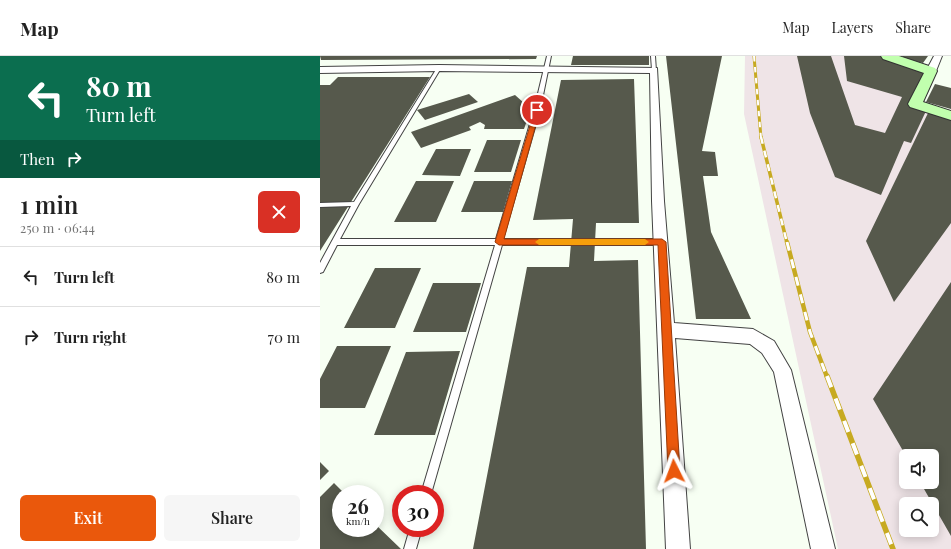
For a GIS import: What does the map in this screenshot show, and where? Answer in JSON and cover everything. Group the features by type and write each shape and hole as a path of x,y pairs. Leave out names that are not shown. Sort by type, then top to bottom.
{"street":[{"path":"887,56 931,71"},
{"path":"938,56 915,104 951,116"},
{"path":"320,70 439,68 548,62 654,63 658,201 662,242 678,549"},
{"path":"666,330 754,337 768,347 782,370 823,549"}],"lane":[{"path":"429,485 537,110 548,62"},
{"path":"320,270 356,204 439,68"},
{"path":"320,204 356,204"},
{"path":"336,242 662,242"},
{"path":"410,549 413,537"}],"shaded area":[{"path":"745,56 888,56 915,104 951,116 951,549 838,549 744,114"}],"building":[{"path":"320,56 537,56 536,59 321,60"},
{"path":"573,56 649,56 649,65 571,65"},
{"path":"666,56 722,56 702,151 715,152 718,176 703,176 711,232 751,319 696,319"},
{"path":"797,56 831,56 855,125 885,133 902,97 847,81 844,56 880,56 927,72 911,106 926,111 911,143 904,141 881,195 835,177 810,113"},
{"path":"903,56 928,56 923,63 902,58"},
{"path":"338,77 430,77 320,251 320,85 330,85"},
{"path":"634,79 639,223 596,223 594,261 638,260 646,549 473,549 527,267 569,267 573,219 533,220 561,80"},
{"path":"935,84 951,88 951,109 926,102"},
{"path":"469,94 478,102 425,120 417,110"},
{"path":"515,95 533,111 530,112 524,129 484,129 485,125 480,122 469,127 471,130 421,148 411,132"},
{"path":"929,111 951,119 951,223 894,302 866,241"},
{"path":"487,140 521,140 511,172 474,172"},
{"path":"436,149 471,149 460,176 422,175"},
{"path":"416,181 454,181 436,222 394,222"},
{"path":"474,181 512,181 503,212 461,212"},
{"path":"375,268 421,268 395,328 344,328"},
{"path":"951,282 951,536 939,515 939,497 929,497 924,489 939,489 939,449 902,449 873,399"},
{"path":"433,283 481,283 466,332 413,332"},
{"path":"337,346 391,346 365,408 320,408 320,379"},
{"path":"460,351 435,435 374,435 406,352"},
{"path":"320,462 329,471 320,480"},
{"path":"332,485 332,537 384,537 384,533 401,549 320,549 320,497"}],"railway":[{"path":"754,56 761,138"},
{"path":"761,137 787,243"},
{"path":"787,242 810,332 827,377"},
{"path":"827,376 893,549"}],"slow traffic":[{"path":"539,242 645,242"}],"route":[{"path":"537,110 499,242 662,242 674,471"}]}
